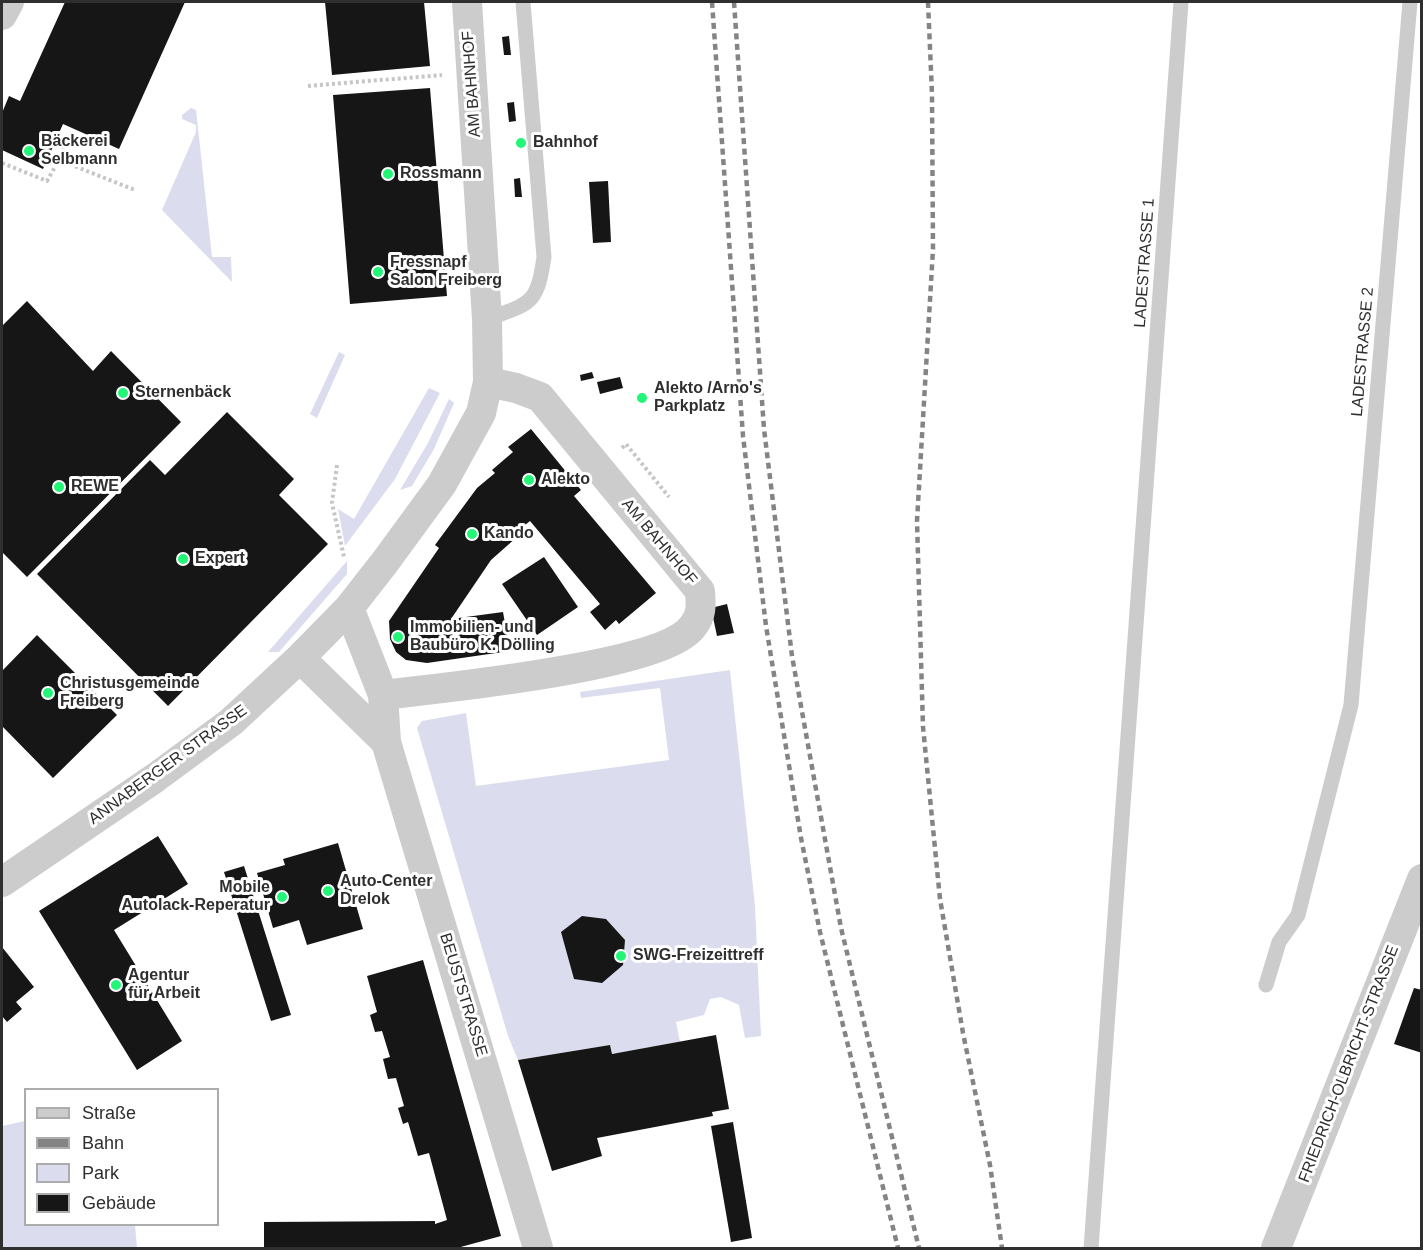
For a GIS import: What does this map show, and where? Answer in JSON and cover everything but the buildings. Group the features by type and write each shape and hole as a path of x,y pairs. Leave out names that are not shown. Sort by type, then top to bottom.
{"street":[{"path":"2,15 9,2"},
{"name":"AM BAHNHOF","path":"349,608 442,484 481,414 488,382 487,319 467,2"},
{"name":"AM BAHNHOF","path":"383,696 611,662 672,644 693,628 701,611 700,591 540,398 516,387 488,382"},
{"name":"ANNABERGER STRASSE","path":"2,882 155,778 231,722 300,658 349,608"},
{"name":"BEUSTSTRASSE","path":"349,608 383,696 386,742 538,1248"},
{"name":"BEUSTSTRASSE","path":"300,658 386,742"},
{"name":"FRIEDRICH-OLBRICHT-STRASSE","path":"1276,1248 1422,879"}],"lane":[{"path":"487,319 525,305 534,297 540,286 544,257 523,2"},
{"name":"LADESTRASSE 1","path":"1091,1248 1181,2"},
{"name":"LADESTRASSE 2","path":"1266,985 1279,942 1298,915 1351,705 1410,2"}],"path":[{"path":"308,86 471,72"},
{"path":"2,163 47,181 68,141 59,135"},
{"path":"59,160 135,190"},
{"path":"622,448 626,444 669,497"},
{"path":"337,465 332,503 344,557"}],"green space":[{"path":"191,108 196,110 212,257 231,257 232,282 162,210 196,132 196,125 182,119 182,115"},
{"path":"339,352 345,355 317,418 310,414"},
{"path":"429,388 440,393 395,479 345,546 338,509 354,519"},
{"path":"449,399 454,403 434,449 412,486 400,490 428,443"},
{"path":"347,561 347,574 279,652 268,652"},
{"name":"SWG-Freizeittreff","path":"730,670 755,906 761,1036 745,1038 739,1005 721,997 710,999 704,1015 676,1022 680,1042 612,1054 610,1045 518,1060 508,1036 417,728 422,721 466,713 476,786 669,760 660,688 581,698 580,692"},
{"path":"24,1121 24,1226 135,1226 137,1248 2,1248 2,1126"}],"railway":[{"path":"712,2 743,436 766,626 801,838 820,932 898,1248"},
{"path":"734,2 764,429 792,656 841,928 919,1248"},
{"path":"928,2 932,94 933,249 917,521 923,727 940,899 963,1033 990,1165 1002,1248"}],"place":[{"name":"Bahnhof","path":"521,143"},
{"name":"Bäckerei Selbmann","path":"29,151"},
{"name":"Rossmann","path":"388,174"},
{"name":"Fressnapf Salon Freiberg","path":"378,272"},
{"name":"Sternenbäck","path":"123,393"},
{"name":"Alekto /Arno's Parkplatz","path":"642,398"},
{"name":"Alekto","path":"529,480"},
{"name":"REWE","path":"59,487"},
{"name":"Kando","path":"472,534"},
{"name":"Expert","path":"183,559"},
{"name":"Immobilien- und Baubüro K. Dölling","path":"398,637"},
{"name":"Christusgemeinde Freiberg","path":"48,693"},
{"name":"Auto-Center Drelok","path":"328,891"},
{"name":"Mobile Autolack-Reperatur","path":"282,897"},
{"name":"SWG-Freizeittreff","path":"621,956"},
{"name":"Agentur für Arbeit","path":"116,985"}]}
